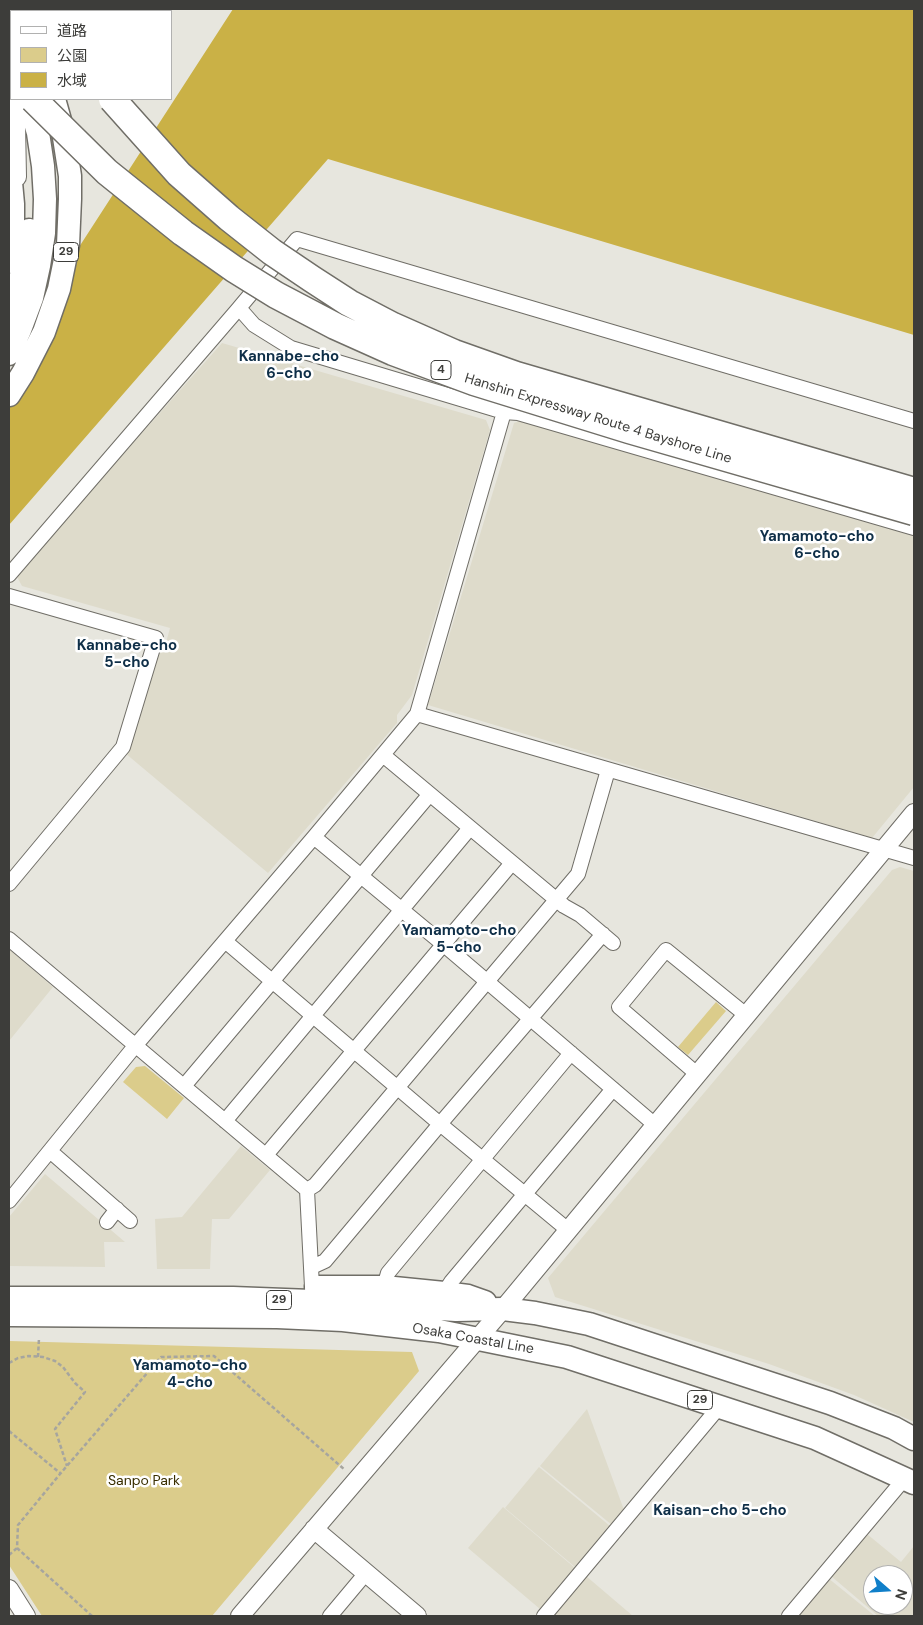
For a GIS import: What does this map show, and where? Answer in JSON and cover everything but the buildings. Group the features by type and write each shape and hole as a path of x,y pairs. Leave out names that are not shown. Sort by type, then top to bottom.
{"highway":[{"name":"Hanshin Expressway Route 4 Bayshore Line","path":"34,100 107,172 176,228 234,269 276,295 334,326 393,352 474,382 629,430 914,512"},
{"name":"Hanshin Expressway Route 4 Bayshore Line","path":"113,100 180,174 229,218 272,252 318,284 393,326 454,353 516,375 914,491"}],"main road":[{"path":"9,315 24,264 30,219 28,100"},
{"name":"29","path":"9,354 32,298 44,233 45,199 43,166 38,133 28,100"},
{"name":"29","path":"9,395 23,373 44,332 59,289 68,244 70,176 63,131 54,100"},
{"path":"9,161 13,226 9,254"},
{"name":"29","path":"9,1282 312,1277 384,1288 468,1296 503,1309"},
{"name":"Osaka Coastal Line","path":"9,1298 55,1307 343,1320 438,1331 478,1338 567,1357 720,1406 815,1438 909,1480"},
{"name":"Osaka Coastal Line","path":"9,1315 55,1307 233,1298 456,1310 503,1309 589,1324 830,1403 894,1428 914,1439"},
{"name":"29","path":"9,1327 218,1330 412,1328"}],"street":[{"path":"9,254 17,198 16,108 18,100"},
{"path":"9,575 297,239 914,421"},
{"path":"239,308 254,326 291,348 504,412 518,413 914,528"},
{"path":"9,1201 135,1046 418,714 504,412"},
{"path":"9,596 156,638 123,747 9,884"},
{"path":"418,714 914,858"},
{"path":"312,1277 530,1019 608,939 580,915 556,899 382,755"},
{"path":"307,1190 315,1185 578,874 608,770"},
{"path":"184,1086 430,794"},
{"path":"240,1616 503,1309 654,1124 698,1074 914,813"},
{"path":"225,1121 470,828"},
{"path":"314,837 654,1124"},
{"path":"266,1155 512,863"},
{"path":"9,939 307,1190 312,1277"},
{"path":"225,941 568,1230"},
{"path":"698,1074 619,1007 666,950 746,1016"},
{"path":"384,1288 388,1273 571,1053"},
{"path":"444,1293 451,1282 613,1089"},
{"path":"50,1152 130,1221"},
{"path":"107,1222 117,1209"},
{"path":"544,1616 720,1406"},
{"path":"789,1616 909,1480"},
{"path":"314,1529 366,1573 407,1613"},
{"path":"330,1616 366,1573"},
{"path":"9,1589 26,1616"}],"path":[{"path":"38,1357 39,1338"},
{"path":"9,1363 18,1358 29,1356 55,1361 63,1367 75,1383 85,1392 55,1429 66,1466"},
{"path":"9,1555 17,1548 18,1525 66,1466 161,1357 214,1356 345,1470"},
{"path":"9,1431 60,1474"},
{"path":"17,1548 92,1616"}],"shaded area":[{"path":"222,343 486,420 490,430 412,695 397,715 397,723 268,873 125,753 156,655 164,650 170,628 22,586 16,575"},
{"path":"522,420 914,536 914,787 872,838 428,705 514,423"},
{"path":"900,867 914,871 914,1422 854,1395 769,1364 555,1297 548,1278 892,870"},
{"path":"9,949 53,987 9,1041"},
{"path":"241,1146 270,1170 229,1219 212,1219 210,1269 157,1269 155,1219 182,1217"},
{"path":"45,1174 125,1242 104,1242 105,1267 9,1266 9,1217"},
{"path":"587,1409 624,1510 612,1525 540,1466"},
{"path":"539,1467 610,1526 575,1567 505,1508"},
{"path":"503,1507 575,1568 540,1609 468,1548"},
{"path":"867,1534 901,1562 914,1546 914,1616 877,1615 913,1615 913,1565 863,1565 863,1603 831,1576"},
{"path":"586,1576 633,1616 552,1616"},
{"path":"828,1578 863,1606 863,1615 875,1616 796,1616"}],"green space":[{"path":"716,1002 726,1011 688,1055 678,1047"},
{"path":"145,1066 184,1098 167,1119 123,1082 136,1067"},
{"name":"Sanpo Park","path":"9,1341 412,1352 419,1371 212,1616 42,1616 9,1565"}],"water":[{"path":"233,9 914,9 914,335 328,159 9,525 9,382 59,278"}],"district":[{"name":"Kannabe-cho 6-cho","path":"289,366"},
{"name":"Yamamoto-cho 6-cho","path":"817,546"},
{"name":"Kannabe-cho 5-cho","path":"127,654"},
{"name":"Yamamoto-cho 5-cho","path":"459,940"},
{"name":"Yamamoto-cho 4-cho","path":"190,1374"},
{"name":"Kaisan-cho 5-cho","path":"720,1511"}]}
